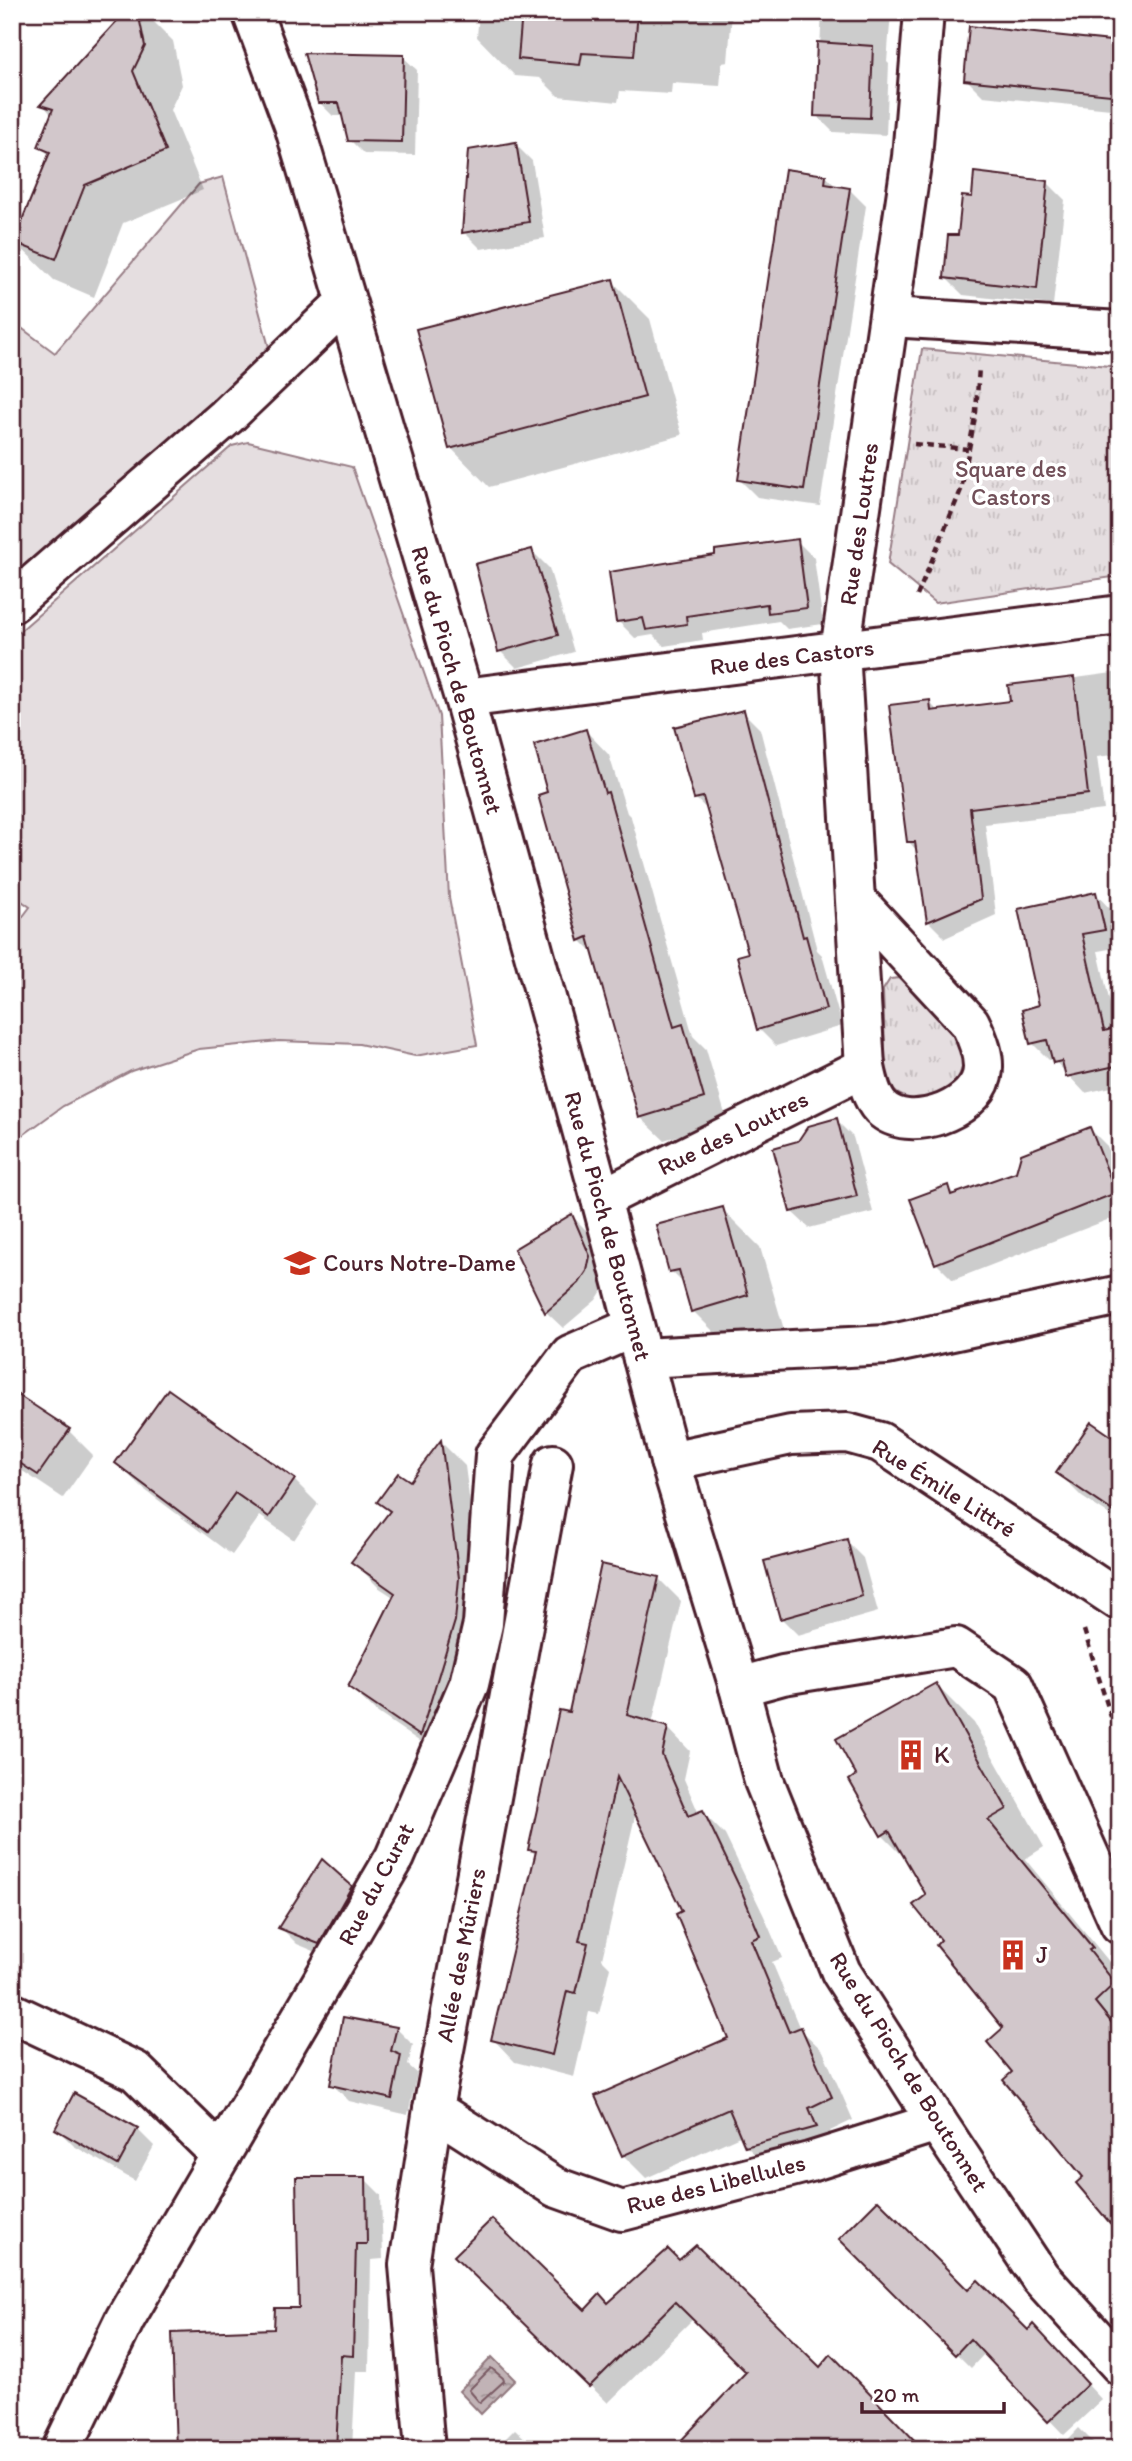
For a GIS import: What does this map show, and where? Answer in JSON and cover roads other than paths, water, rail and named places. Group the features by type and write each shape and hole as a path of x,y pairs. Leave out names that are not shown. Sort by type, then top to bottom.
{"street":[{"name":"Rue du Pioch de Boutonnet","path":"252,12 293,125 464,698 670,1461 739,1686 764,1781 841,1972 1040,2277 1120,2365"},
{"name":"Rue des Loutres","path":"855,899 970,1023 979,1040 982,1075 976,1090 948,1111 915,1119 891,1114 880,1107 870,1089 865,1067 840,651 912,157 924,12"},
{"path":"12,603 226,416 346,302"},
{"path":"890,317 1120,331"},
{"name":"Rue des Castors","path":"464,698 1120,615"},
{"name":"Rue des Loutres","path":"601,1199 865,1067"},
{"path":"638,1343 887,1345 1120,1295"},
{"name":"Rue du Curat","path":"62,2449 125,2319 395,1857 469,1684 483,1624 495,1455 570,1355 638,1343"},
{"name":"Rue Émile Littré","path":"670,1461 791,1435 847,1433 880,1442 1120,1601"},
{"name":"Allée des Mûriers","path":"425,2449 410,2265 433,2109 553,1464"},
{"path":"739,1686 783,1675 956,1647 1013,1685 1120,1924"},
{"path":"12,2013 135,2071 221,2155"},
{"name":"Rue des Libellules","path":"433,2109 555,2187 622,2211 810,2162 937,2122"}],"water":[{"path":"492,2357 515,2380 481,2414 459,2391"}],"place":[{"name":"Cours Notre-Dame","path":"300,1263"},
{"name":"K","path":"911,1755"},
{"name":"J","path":"1013,1955"}],"park label":[{"name":"Square des Castors","path":"1011,483"}]}
